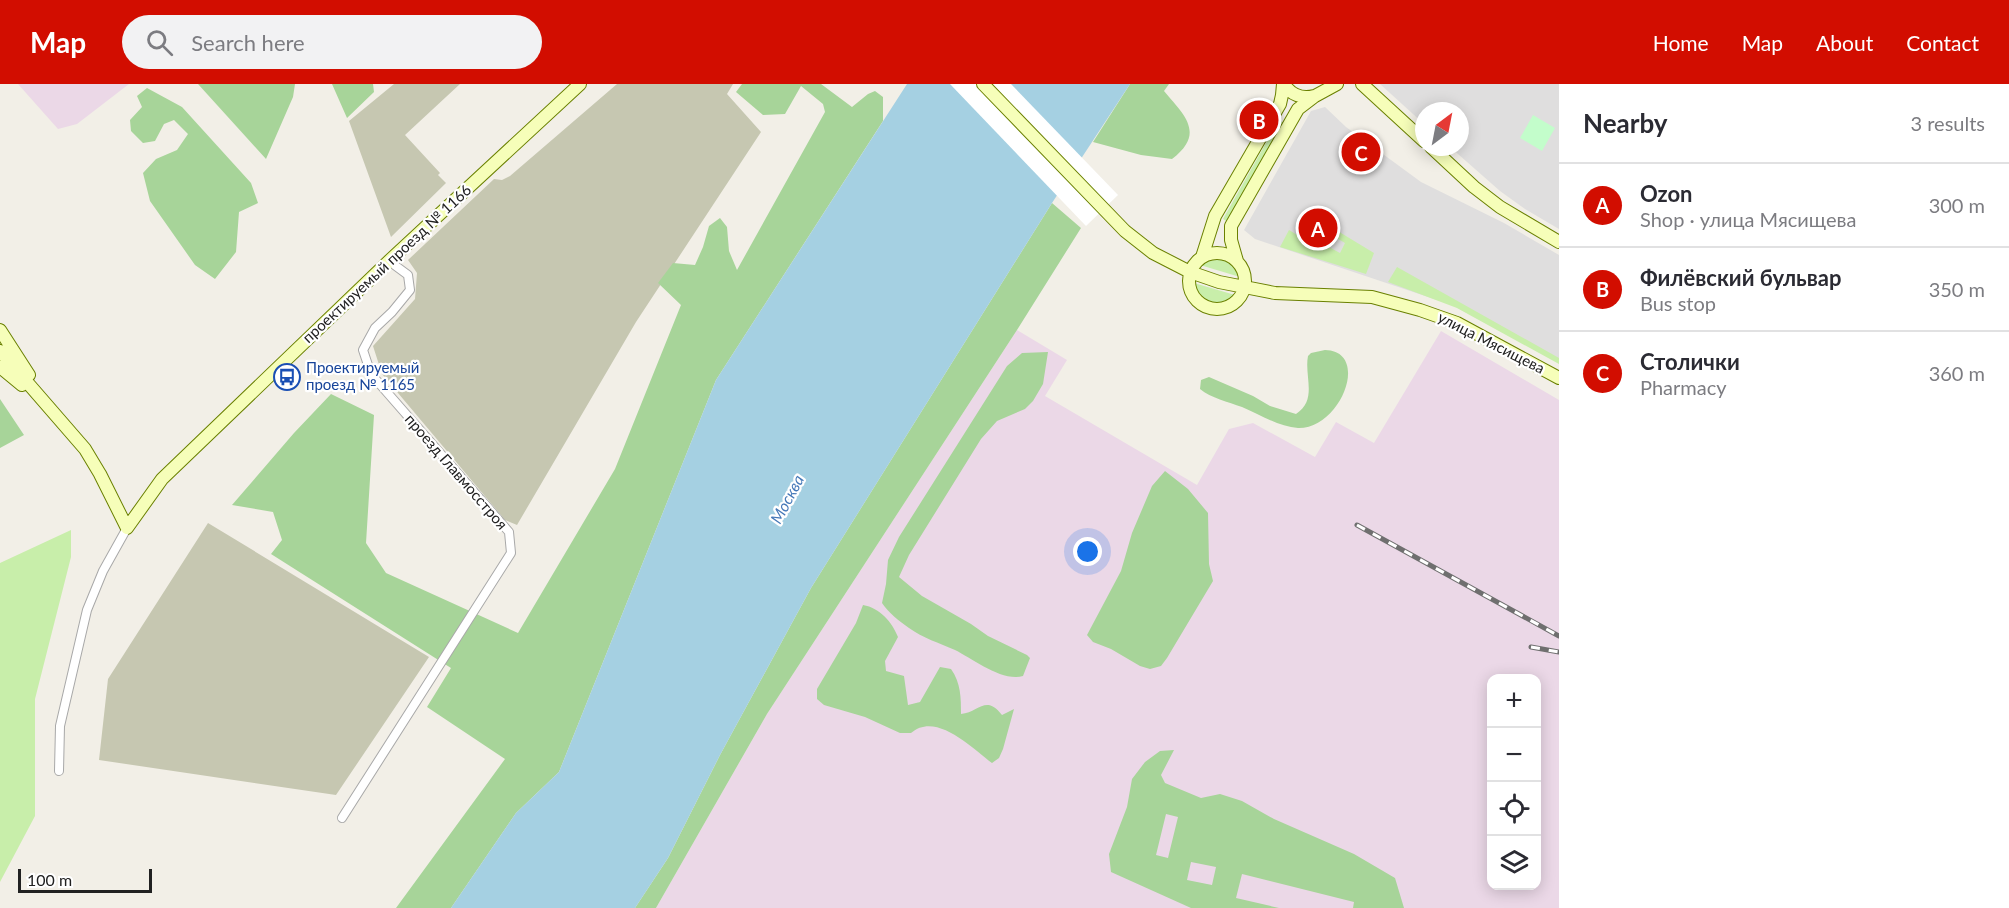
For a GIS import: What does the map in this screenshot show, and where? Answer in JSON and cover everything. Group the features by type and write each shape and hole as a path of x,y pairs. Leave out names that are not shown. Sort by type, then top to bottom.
{"street":[{"name":"проектируемый проезд № 1166","path":"127,528 162,479 389,261 580,84"},
{"name":"улица Мясищева","path":"984,84 1103,209 1139,243 1190,272 1244,288 1300,295 1372,297 1420,310 1457,323 1559,378"},
{"path":"1283,84 1300,97 1337,84"},
{"path":"1202,256 1221,253 1228,255 1244,270 1244,288 1240,298 1227,308 1209,308 1202,304 1191,291 1190,272 1202,256 1215,216 1280,104 1283,84"},
{"path":"1362,84 1415,133"},
{"path":"1237,261 1231,240 1232,226 1298,109 1322,91"},
{"path":"1441,156 1500,207 1559,242"},
{"name":"проезд Главмосстроя","path":"342,818 511,553 509,532 370,374 363,350 375,328 410,290 408,275 389,261"},
{"path":"0,330 52,412"},
{"path":"0,351 85,449 127,528 87,610 60,726 59,771"},
{"path":"0,367 52,412"}],"shaded area":[{"path":"18,84 129,84 77,124 58,129"},
{"path":"394,84 460,84 405,135 440,173 438,175 446,183 391,237 349,121"},
{"path":"617,84 733,84 727,94 761,132 636,322 517,525 505,520 382,374 373,346 415,299 417,273 408,260 494,179 502,180 510,176"},
{"path":"1380,84 1559,84 1559,229 1500,191 1460,156 1469,156 1469,102 1415,102 1415,116"},
{"path":"1325,107 1346,127 1421,182 1504,223 1559,255 1559,363 1452,305 1255,239 1244,230 1311,111"},
{"path":"1017,330 1067,360 1045,396 1197,485 1229,429 1253,423 1315,457 1336,422 1374,443 1441,331 1559,400 1559,908 656,908 767,714"},
{"path":"208,523 429,657 336,795 99,760 108,679"}],"green space":[{"path":"198,84 295,84 293,97 266,159"},
{"path":"332,84 373,84 374,92 347,118"},
{"path":"742,84 821,84 852,107 875,91 883,97 883,121 716,380 559,772 516,813 451,908 396,908 505,759 427,707 451,668 271,554 282,540 273,512 232,505 331,394 374,415 366,543 386,573 518,633 615,469 681,305 658,283 673,263 695,265 709,226 720,218 727,227 729,251 737,270 825,112 823,104 801,86 785,114 763,115 736,92"},
{"path":"1130,84 1169,84 1164,91 1184,116 1190,132 1188,141 1182,150 1172,159 1141,155 1093,142"},
{"path":"147,88 182,107 251,183 258,203 239,212 236,252 215,279 195,265 150,201 143,173 156,159 177,150 188,134 174,120 164,124 155,141 143,143 131,131 130,120 142,107 137,96"},
{"path":"1533,115 1555,128 1542,151 1520,138"},
{"path":"1279,120 1284,123 1228,222 1223,219"},
{"path":"1052,203 1081,228 767,714 656,908 635,908 668,858 720,755 811,588"},
{"path":"1289,230 1320,249 1325,249 1327,246 1340,253 1345,243 1333,236 1336,230 1374,253 1366,274 1280,247"},
{"path":"1220,258 1232,263 1240,277 1200,265 1210,259"},
{"path":"1397,267 1559,358 1559,364 1457,308 1388,282"},
{"path":"1194,283 1235,295 1223,302 1211,302 1200,295"},
{"path":"1325,350 1339,354 1346,363 1348,375 1345,390 1338,404 1327,416 1313,425 1298,428 1284,425 1214,397 1200,389 1201,380 1209,377 1270,406 1296,414 1307,402 1308,356 1311,353"},
{"path":"1048,352 1043,384 1033,401 1025,409 997,421 981,439 909,555 899,577 922,596 988,636 1030,658 1023,676 1006,676 920,635 898,620 882,603 888,560 899,537 1007,366 1022,353"},
{"path":"0,399 24,435 0,448"},
{"path":"1165,471 1188,489 1208,513 1209,564 1213,581 1167,658 1161,666 1150,669 1093,642 1087,635 1121,571 1132,533 1152,486"},
{"path":"71,530 71,557 35,699 35,816 0,882 0,563"},
{"path":"863,605 885,616 898,637 885,661 886,671 904,676 908,705 920,702 940,667 951,669 957,680 961,714 987,705 1002,715 1014,709 999,758 992,763 964,741 942,729 931,726 921,727 911,733 900,733 865,717 824,705 817,699 817,689 856,623"},
{"path":"1174,750 1161,775 1165,783 1201,798 1220,794 1242,801 1274,819 1354,854 1395,878 1404,908 1353,908 1354,902 1242,874 1236,898 1279,908 1191,908 1111,872 1109,854 1127,807 1132,779 1145,762 1160,751","holes":["1166,814 1178,817 1168,858 1156,855","1191,862 1216,867 1212,885 1187,880"]}],"water":[{"name":"Москва","path":"907,84 1130,84 1052,203 811,588 720,755 668,858 635,908 451,908 516,813 559,772 716,380"}],"pier":[{"path":"950,84 1011,84 1118,195 1086,226"}],"railway":[{"path":"1357,525 1559,636"},
{"path":"1531,647 1559,652"}],"place":[{"name":"Филёвский бульвар","path":"1259,120"},
{"name":"Столички","path":"1361,152"},
{"name":"Ozon","path":"1318,228"},
{"name":"Проектируемый проезд № 1165","path":"287,377"}]}
